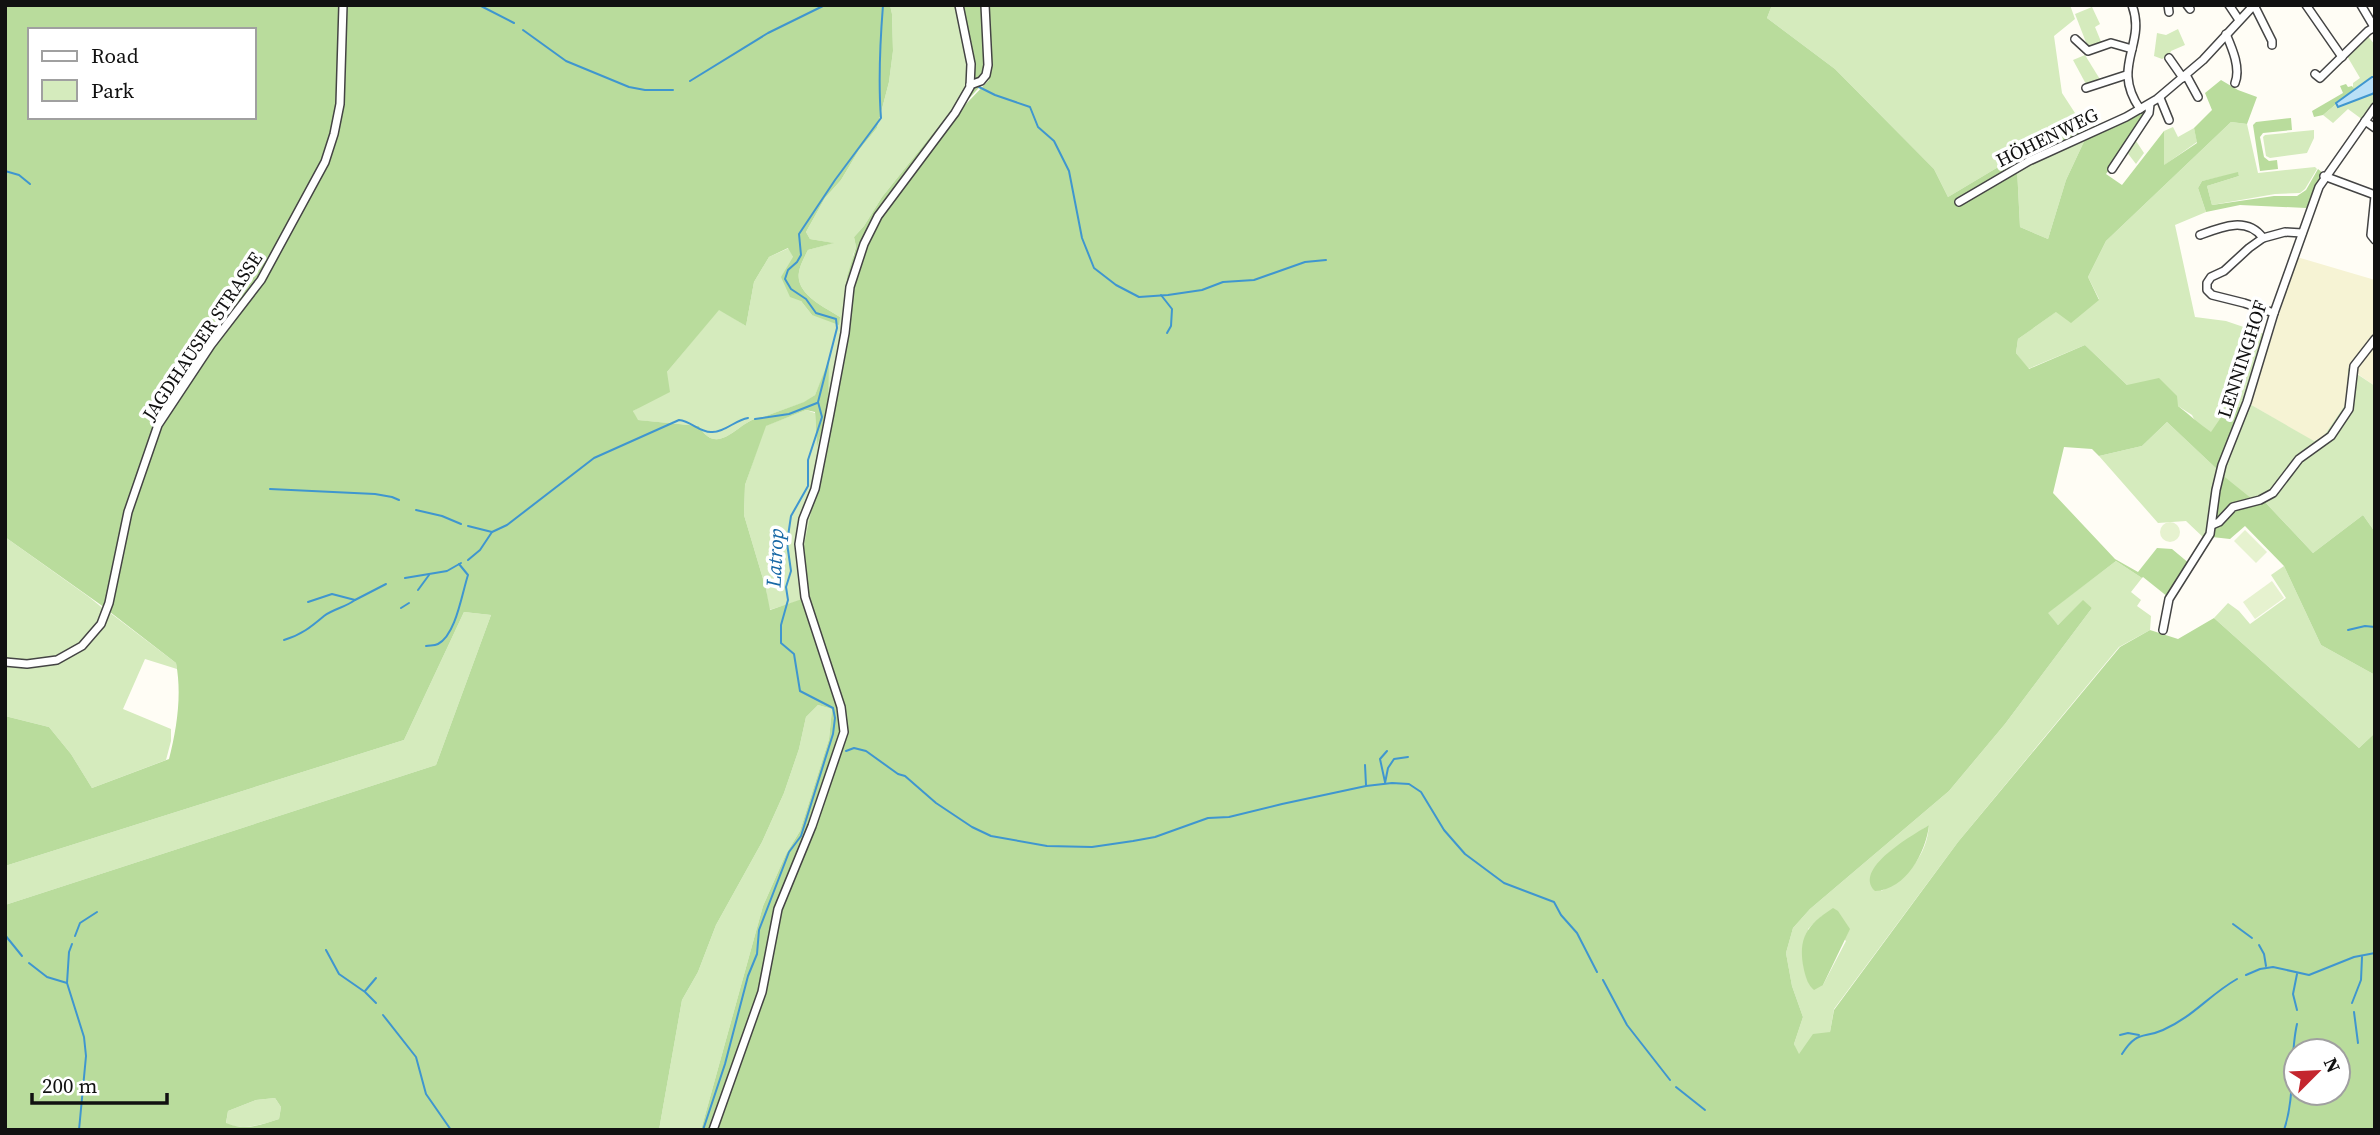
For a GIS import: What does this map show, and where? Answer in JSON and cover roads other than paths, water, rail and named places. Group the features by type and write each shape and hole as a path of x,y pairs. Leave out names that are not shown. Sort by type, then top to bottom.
{"street":[{"name":"JAGDHAUSER STRASSE","path":"5,663 33,664 57,660 82,646 101,624 109,603 128,512 158,425 211,345 261,280 325,162 340,104 343,5"},
{"path":"713,1130 762,992 778,909 812,826 844,732 844,718 804,597 799,544 803,519 815,489 844,340 850,287 864,244 878,216 955,113 970,85 971,64 959,5"},
{"path":"970,85 981,81 988,69 985,5"},
{"path":"2132,5 2136,26 2126,75 2130,92 2140,109"},
{"path":"2229,5 2239,20 2254,5 2272,45"},
{"path":"2306,5 2342,57"},
{"path":"2315,74 2320,78 2374,27 2361,5"},
{"name":"HÖHENWEG","path":"1959,202 2029,161 2160,98 2185,77 2239,20"},
{"path":"2227,34 2238,75 2235,83"},
{"path":"2075,39 2088,51 2111,43 2132,49"},
{"path":"2169,58 2198,97"},
{"path":"2085,88 2126,75"},
{"path":"2160,98 2169,120"},
{"path":"2112,169 2149,113 2150,104"},
{"name":"LENNINGHOF","path":"2163,630 2169,598 2208,537 2222,465 2247,402 2302,233 2325,176 2375,107"},
{"path":"2365,121 2375,128"},
{"path":"2325,176 2375,196 2371,235 2375,240"},
{"path":"2200,235 2229,226 2244,225 2253,228 2263,238"},
{"path":"2274,313 2212,295 2207,286 2211,278 2231,266 2263,238 2285,232 2302,233"},
{"path":"2212,525 2219,522 2233,507 2260,500 2273,493 2299,459 2331,436 2349,409 2354,366 2375,339"}],"water":[{"path":"2375,77 2375,92 2338,107 2336,103"}],"waterway":[{"path":"479,5 514,23"},
{"path":"690,81 768,33 825,5"},
{"name":"Latrop","path":"703,1130 725,1064 748,976 757,954 759,930 789,852 801,836 833,734 833,708 800,691 794,654 781,643 781,625 788,600 786,587 791,571 787,543 791,516 808,486 808,460 822,417 818,402 837,328 836,319 816,313 806,299 791,289 785,279 788,270 801,255 799,234 881,118 883,5"},
{"path":"523,30 566,61 629,87 673,90"},
{"path":"979,87 1030,107 1038,127 1054,141 1069,171 1082,238 1094,268 1116,285 1139,297 1202,290 1223,282 1254,280 1305,262 1326,260"},
{"path":"5,171 19,175 30,184"},
{"path":"1161,295 1172,309 1171,326 1167,333"},
{"path":"755,419 789,414 817,403"},
{"path":"468,526 492,532 507,525 594,458 679,420 711,432 720,431 748,418"},
{"path":"270,489 375,494 399,500"},
{"path":"416,510 461,524"},
{"path":"468,560 480,550 492,532"},
{"path":"405,578 447,571 461,563"},
{"path":"426,646 436,645 444,639 454,623 468,575 459,564"},
{"path":"418,590 429,575"},
{"path":"308,602 332,594 355,600 386,584"},
{"path":"284,640 301,633 328,614 355,600"},
{"path":"401,608 409,603"},
{"path":"2348,630 2375,627"},
{"path":"846,751 854,748 866,751 905,776 936,803 991,836 1047,846 1092,847 1133,841 1155,837 1208,818 1229,817 1366,786 1409,784 1421,792 1444,830 1465,854 1504,883 1554,902 1561,915 1577,933 1597,972"},
{"path":"1385,782 1380,759 1387,751"},
{"path":"1385,783 1388,768 1394,759 1408,757"},
{"path":"1365,765 1366,785"},
{"path":"75,936 80,923 97,912"},
{"path":"2233,924 2252,938"},
{"path":"5,935 22,956"},
{"path":"67,983 72,944"},
{"path":"2259,945 2266,966"},
{"path":"326,950 339,974 376,1003"},
{"path":"2246,975 2273,967 2309,975 2354,957 2375,953"},
{"path":"2352,1003 2361,980 2362,957"},
{"path":"29,963 47,977 67,983 84,1037 86,1056 79,1130"},
{"path":"2297,974 2293,994 2297,1010"},
{"path":"365,991 376,978"},
{"path":"2122,1054 2136,1038 2174,1025 2237,979"},
{"path":"1603,980 1627,1025 1670,1080"},
{"path":"2354,1012 2358,1043"},
{"path":"383,1015 416,1057 426,1094 451,1130"},
{"path":"2284,1130 2290,1104 2297,1024"},
{"path":"2120,1035 2139,1035"},
{"path":"1676,1087 1705,1110"}]}
